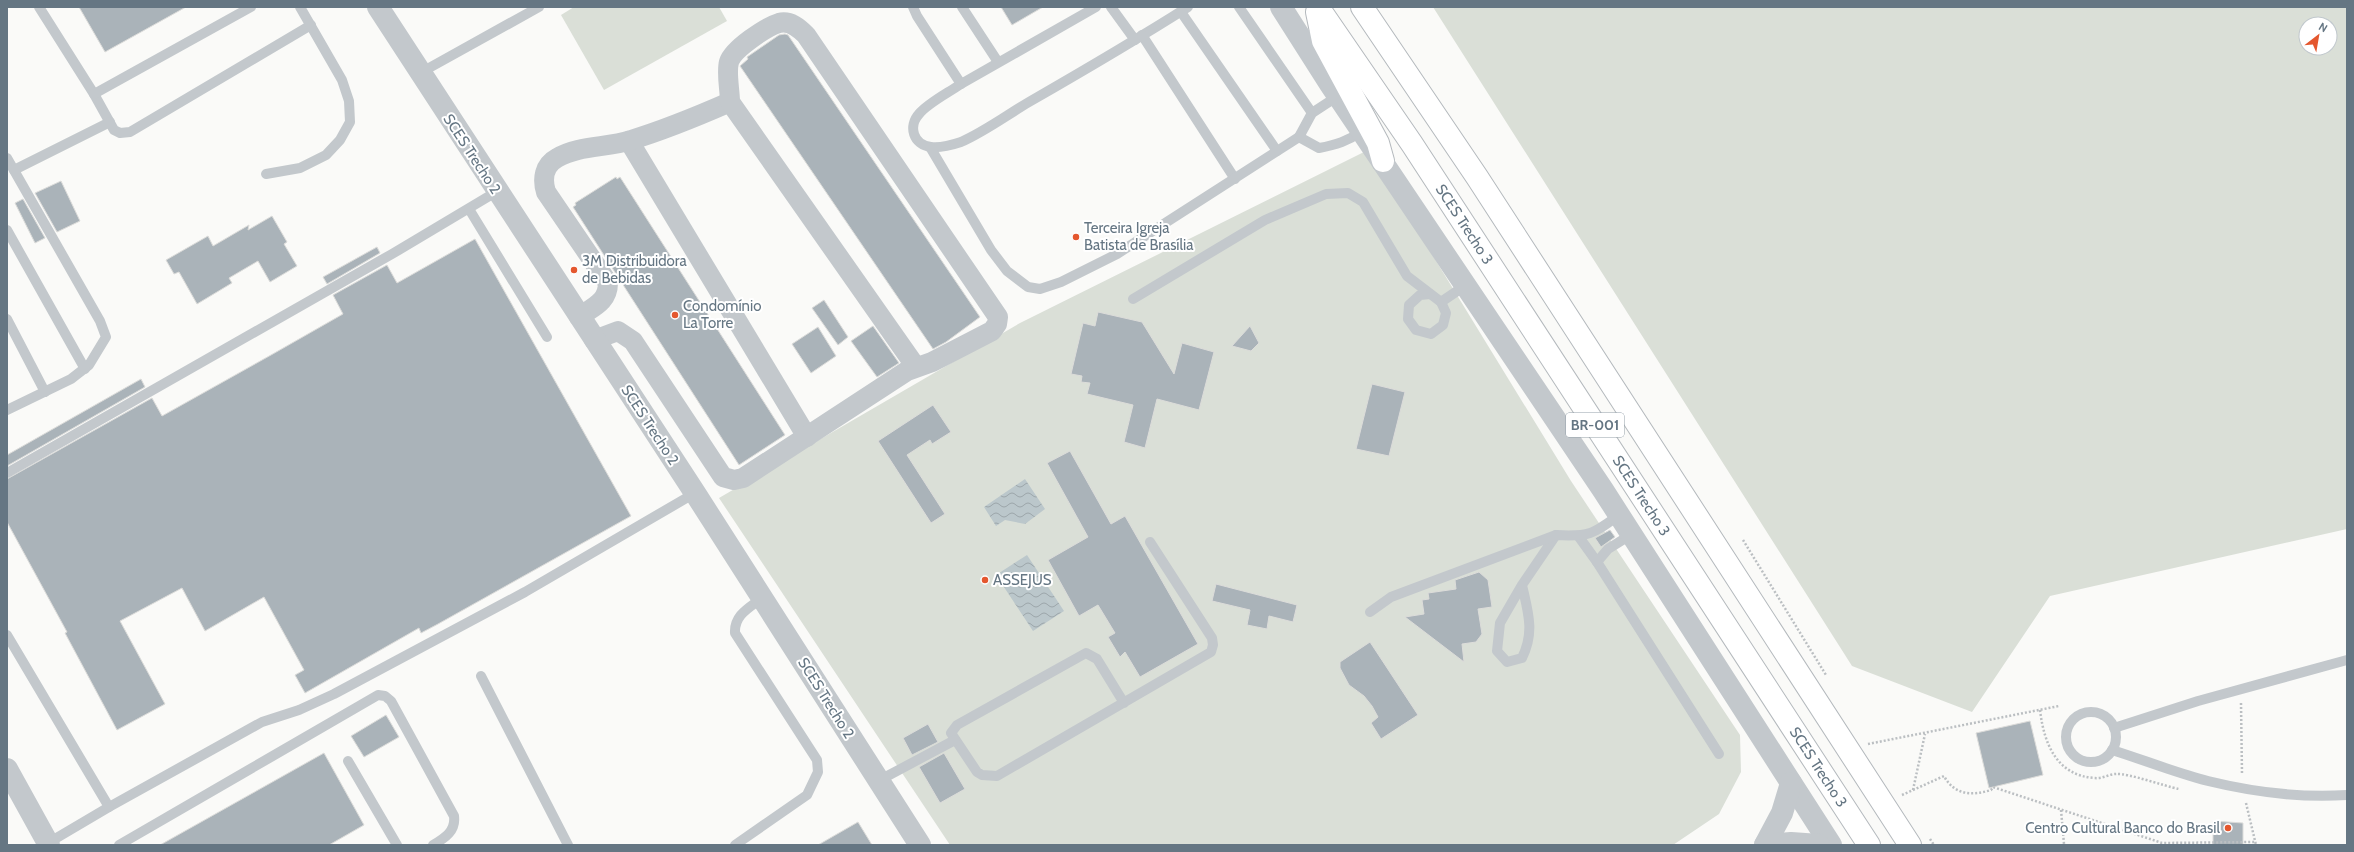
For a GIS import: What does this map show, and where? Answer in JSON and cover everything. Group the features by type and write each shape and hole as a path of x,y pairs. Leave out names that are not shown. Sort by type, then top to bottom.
{"highway":[{"path":"1317,7 1323,41 1378,143 1383,161"},
{"name":"SCES Trecho 3","path":"1317,7 1412,144 1869,845"},
{"name":"BR-001","path":"1362,7 1918,839"}],"street":[{"name":"SCES Trecho 2","path":"378,7 496,192 695,493 920,845"},
{"path":"1281,7 1338,96 1632,534 1831,845"},
{"path":"594,340 618,331 633,341 723,477 734,480 743,478 916,367 932,362 992,331 997,324 998,317 800,29 791,23 780,23 744,44 735,52 729,62 730,102 916,367"},
{"path":"579,317 603,301 608,292 608,283 546,192 543,181 546,167 556,158 569,153 598,145 629,141 730,102"},
{"path":"629,141 807,438"},
{"path":"7,769 49,844"},
{"path":"1765,845 1782,814 1791,783"},
{"path":"1765,845 1792,843 1819,845"}],"lane":[{"path":"39,7 94,94 114,130 120,133 130,132 311,25"},
{"path":"94,94 251,7"},
{"path":"266,174 300,168 326,155 340,140 350,122 349,100 342,80 300,7"},
{"path":"420,73 539,7"},
{"path":"913,7 917,16 961,84"},
{"path":"962,7 998,62"},
{"path":"1096,7 998,62 961,84 944,97 929,104 918,114 912,125 913,135 921,143 930,147 960,142 1138,38 1184,9 1277,151"},
{"path":"1111,7 1138,38 1235,179"},
{"path":"1240,7 1312,113"},
{"path":"930,147 991,250 1007,272 1023,284 1040,289 1061,282 1117,254 1235,179 1299,137 1312,113 1338,96"},
{"path":"14,170 110,122"},
{"path":"1299,137 1319,148 1338,144 1351,139 1362,131"},
{"path":"7,158 100,321 106,337 89,366 85,369 71,379 7,410"},
{"path":"7,473 183,374 496,192"},
{"path":"1133,299 1265,220 1326,194 1348,193 1363,202 1407,276 1441,302 1446,313 1442,325 1431,334 1416,330 1408,319 1409,305 1420,295 1430,294"},
{"path":"469,209 547,337"},
{"path":"7,230 85,369"},
{"path":"1441,302 1466,285"},
{"path":"7,319 45,392"},
{"path":"49,844 109,807 262,722 299,710 334,694 525,592 695,493"},
{"path":"1370,612 1391,597 1556,535 1579,537 1595,532 1619,515"},
{"path":"1597,562 1608,549 1632,534"},
{"path":"1522,585 1528,611 1530,643 1522,658 1507,662 1497,651 1500,623 1522,585 1556,535"},
{"path":"1579,537 1597,562 1719,754"},
{"path":"1124,703 1097,659 1086,653 956,725 951,734 977,772 982,775 997,776 1124,703 1211,652 1213,645 1212,638 1150,542"},
{"path":"735,845 807,795 818,772 817,760 735,633 734,624 738,616 762,598"},
{"path":"7,635 109,807"},
{"path":"2114,728 2154,714 2347,660"},
{"path":"481,676 568,845"},
{"path":"119,845 378,695 385,696 391,701 454,816 455,823 452,830 444,839 434,845"},
{"path":"2084,713 2096,713 2107,718 2114,728 2116,739 2112,750 2104,759 2092,762 2081,760 2071,753 2066,742 2067,730 2073,719 2084,713"},
{"path":"878,781 955,740"},
{"path":"2112,750 2207,781 2242,788 2320,796 2347,795"},
{"path":"348,761 397,845"}],"path":[{"path":"1743,540 1830,682"},
{"path":"1902,795 1944,776 1948,784 1963,793 1978,794 1991,790 1992,787 2162,842 2256,843 2242,788 2240,689"},
{"path":"1872,750 1868,743 1925,734 2059,706"},
{"path":"2040,710 2046,739 2053,756 2062,767 2079,776 2097,778 2117,774 2184,790"},
{"path":"1913,790 1925,734"},
{"path":"1898,789 1906,802"},
{"path":"2061,810 2064,844"},
{"path":"1918,839 1934,845"}],"shaded area":[{"path":"574,7 719,7 727,21 604,90 561,15"},
{"path":"1433,7 2347,7 2347,529 2050,596 1972,712 1852,666"},
{"path":"1368,150 1571,481 1740,735 1741,772 1719,814 1673,845 950,845 719,498 1020,323"}],"water":[{"path":"1025,479 1045,509 1025,524 1005,520 996,526 984,507"},
{"path":"1027,555 1064,611 1033,631 996,575"}],"building":[{"path":"79,7 186,7 105,52"},
{"path":"1001,7 1043,7 1012,25"},
{"path":"779,35 788,35 980,317 946,342 933,349 740,66 748,59 747,57"},
{"name":"Condomínio La Torre","path":"616,177 617,179 620,177 785,435 739,465 573,207 576,205 575,203"},
{"path":"61,181 80,221 57,232 35,193"},
{"path":"23,199 45,238 35,243 15,203"},
{"path":"272,216 287,242 284,244 297,266 270,282 258,261 229,278 232,283 197,304 179,272 174,274 166,260 208,236 213,246 249,225 248,230"},
{"path":"475,239 631,516 438,624 421,633 419,628 305,693 295,675 304,670 264,597 205,631 182,588 120,621 165,704 117,730 65,633 67,632 7,522 7,479 152,398 162,416 271,355 343,314 333,295 387,265 397,283"},
{"path":"377,247 380,253 327,284 323,277"},
{"path":"824,300 848,337 838,345 812,308"},
{"path":"1098,312 1142,322 1174,374 1182,343 1214,352 1199,410 1157,399 1145,448 1124,442 1133,405 1087,394 1090,383 1081,382 1082,376 1071,374 1083,323 1095,326"},
{"path":"873,326 899,363 877,377 851,341"},
{"path":"1250,326 1259,343 1251,351 1232,346"},
{"path":"818,327 836,356 811,373 792,344"},
{"path":"141,379 145,387 7,466 7,455"},
{"path":"1372,384 1405,392 1389,456 1356,449"},
{"path":"933,405 951,432 932,444 930,440 907,455 945,514 931,523 878,441"},
{"path":"1070,451 1111,524 1125,516 1198,644 1140,677 1125,652 1120,657 1108,637 1115,633 1098,605 1079,616 1048,560 1088,537 1047,463"},
{"path":"1610,530 1615,537 1601,547 1595,538"},
{"path":"1479,572 1488,580 1492,607 1478,609 1482,634 1476,642 1462,644 1464,662 1405,617 1424,614 1422,600 1429,599 1428,593 1456,589 1455,580"},
{"path":"1216,584 1297,605 1293,622 1269,616 1267,629 1247,625 1250,610 1212,601"},
{"path":"1370,642 1418,715 1381,739 1371,723 1378,717 1372,706 1364,696 1349,685 1340,668 1340,662"},
{"path":"386,715 399,737 364,757 351,736"},
{"path":"2030,721 2043,775 1989,788 1976,733"},
{"path":"928,724 938,742 912,755 903,738"},
{"path":"324,753 364,825 329,845 160,845"},
{"path":"944,753 965,789 940,803 919,767"},
{"path":"2213,821 2243,823 2243,845 2213,845"},
{"path":"858,822 872,845 818,845"}],"place":[{"name":"Terceira Igreja Batista de Brasília","path":"1076,237"},
{"name":"3M Distribuidora de Bebidas","path":"574,270"},
{"name":"Condomínio La Torre","path":"675,315"},
{"name":"ASSEJUS","path":"985,580"},
{"name":"Centro Cultural Banco do Brasil","path":"2228,828"}]}
